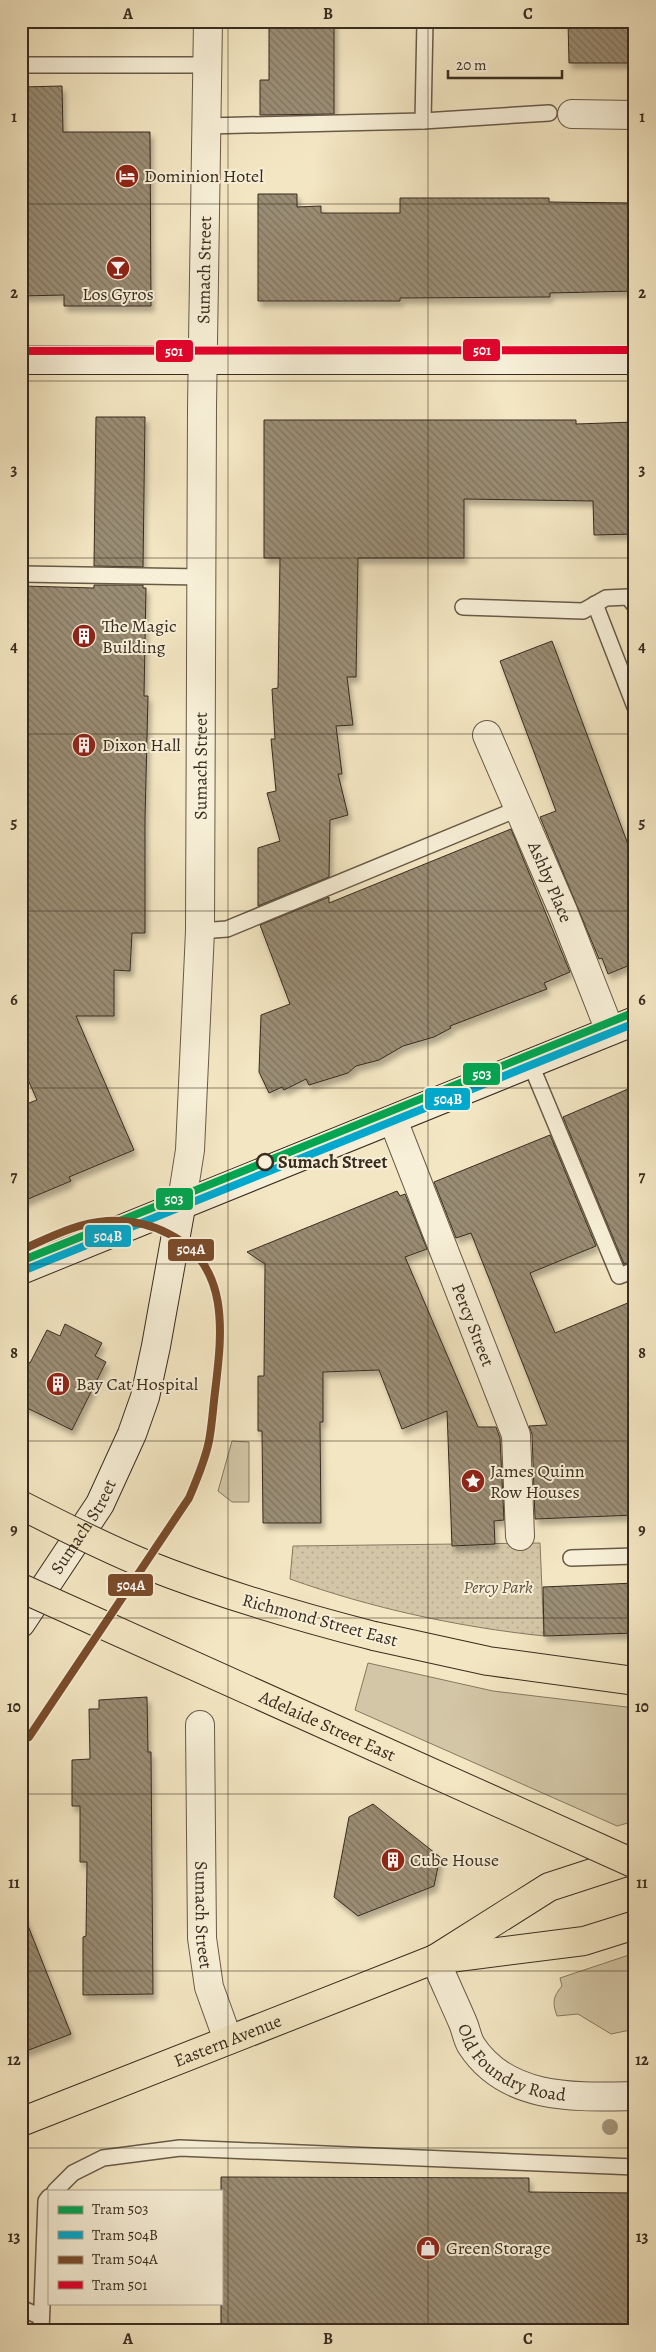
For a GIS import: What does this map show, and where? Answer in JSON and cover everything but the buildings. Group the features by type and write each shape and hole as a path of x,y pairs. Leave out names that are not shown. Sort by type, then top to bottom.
{"main road":[{"name":"Richmond Street East","path":"21,1505 82,1536 144,1564 212,1589 298,1616 374,1636 488,1661 635,1680"},
{"name":"Adelaide Street East","path":"21,1588 635,1864"},
{"name":"Eastern Avenue","path":"21,2122 435,1960 549,1887 635,1859"},
{"name":"Eastern Avenue","path":"435,1960 584,1941 635,1925"}],"street":[{"name":"Sumach Street","path":"21,1623 100,1504 132,1434 144,1397 156,1346 190,1150 200,931 203,360 208,21"},
{"path":"560,114 635,115"},
{"path":"21,360 635,360"},
{"name":"Ashby Place","path":"487,735 520,808 610,1031"},
{"path":"21,1270 181,1207 635,1022"},
{"name":"Percy Street","path":"393,1120 516,1435 520,1536"},
{"name":"Sumach Street","path":"200,1725 202,1938 209,1987 228,2040"},
{"name":"Old Foundry Road","path":"435,1960 470,2042 484,2063 504,2078 531,2088 568,2097 635,2096"}],"lane":[{"path":"423,120 425,21"},
{"path":"21,65 208,65"},
{"path":"206,126 560,114"},
{"path":"21,574 202,577"},
{"path":"463,607 583,610 606,598 628,597 635,606"},
{"path":"595,604 635,707"},
{"path":"200,931 226,929 520,808"},
{"path":"531,1065 619,1276 635,1270"},
{"path":"571,1558 635,1556"},
{"path":"56,2190 73,2174 103,2158 180,2148 635,2167"},
{"path":"41,2324 46,2200 48,2198"},
{"path":"21,2308 41,2324"}],"green space":[{"path":"232,1441 249,1442 249,1502 232,1502 218,1491"},
{"name":"Percy Park","path":"540,1543 544,1636 447,1622 415,1615 352,1599 290,1579 293,1546"},
{"path":"368,1663 493,1691 635,1708 635,1821 617,1826 355,1710"},
{"path":"635,1953 635,2029 611,2034 578,2014 557,2016 554,2000 562,1986 560,1978"}],"tram line":[{"name":"501","path":"21,351 635,350"},
{"name":"503","path":"21,1261 635,1012"},
{"name":"504B","path":"25,1270 635,1023"},
{"name":"504A","path":"21,1250 63,1232 96,1222 123,1221 139,1223 154,1228 169,1234 189,1247 203,1264 213,1282 218,1303 220,1325 218,1370 209,1441 203,1463 189,1498 29,1737"}],"place":[{"name":"Dominion Hotel","path":"127,176"},
{"name":"Los Gyros","path":"118,268"},
{"name":"The Magic Building","path":"84,636"},
{"name":"Dixon Hall","path":"84,745"},
{"name":"Sumach Street","path":"265,1162"},
{"name":"Bay Cat Hospital","path":"58,1384"},
{"name":"James Quinn Row Houses","path":"473,1481"},
{"name":"Cube House","path":"393,1860"},
{"name":"Green Storage","path":"428,2248"}]}
